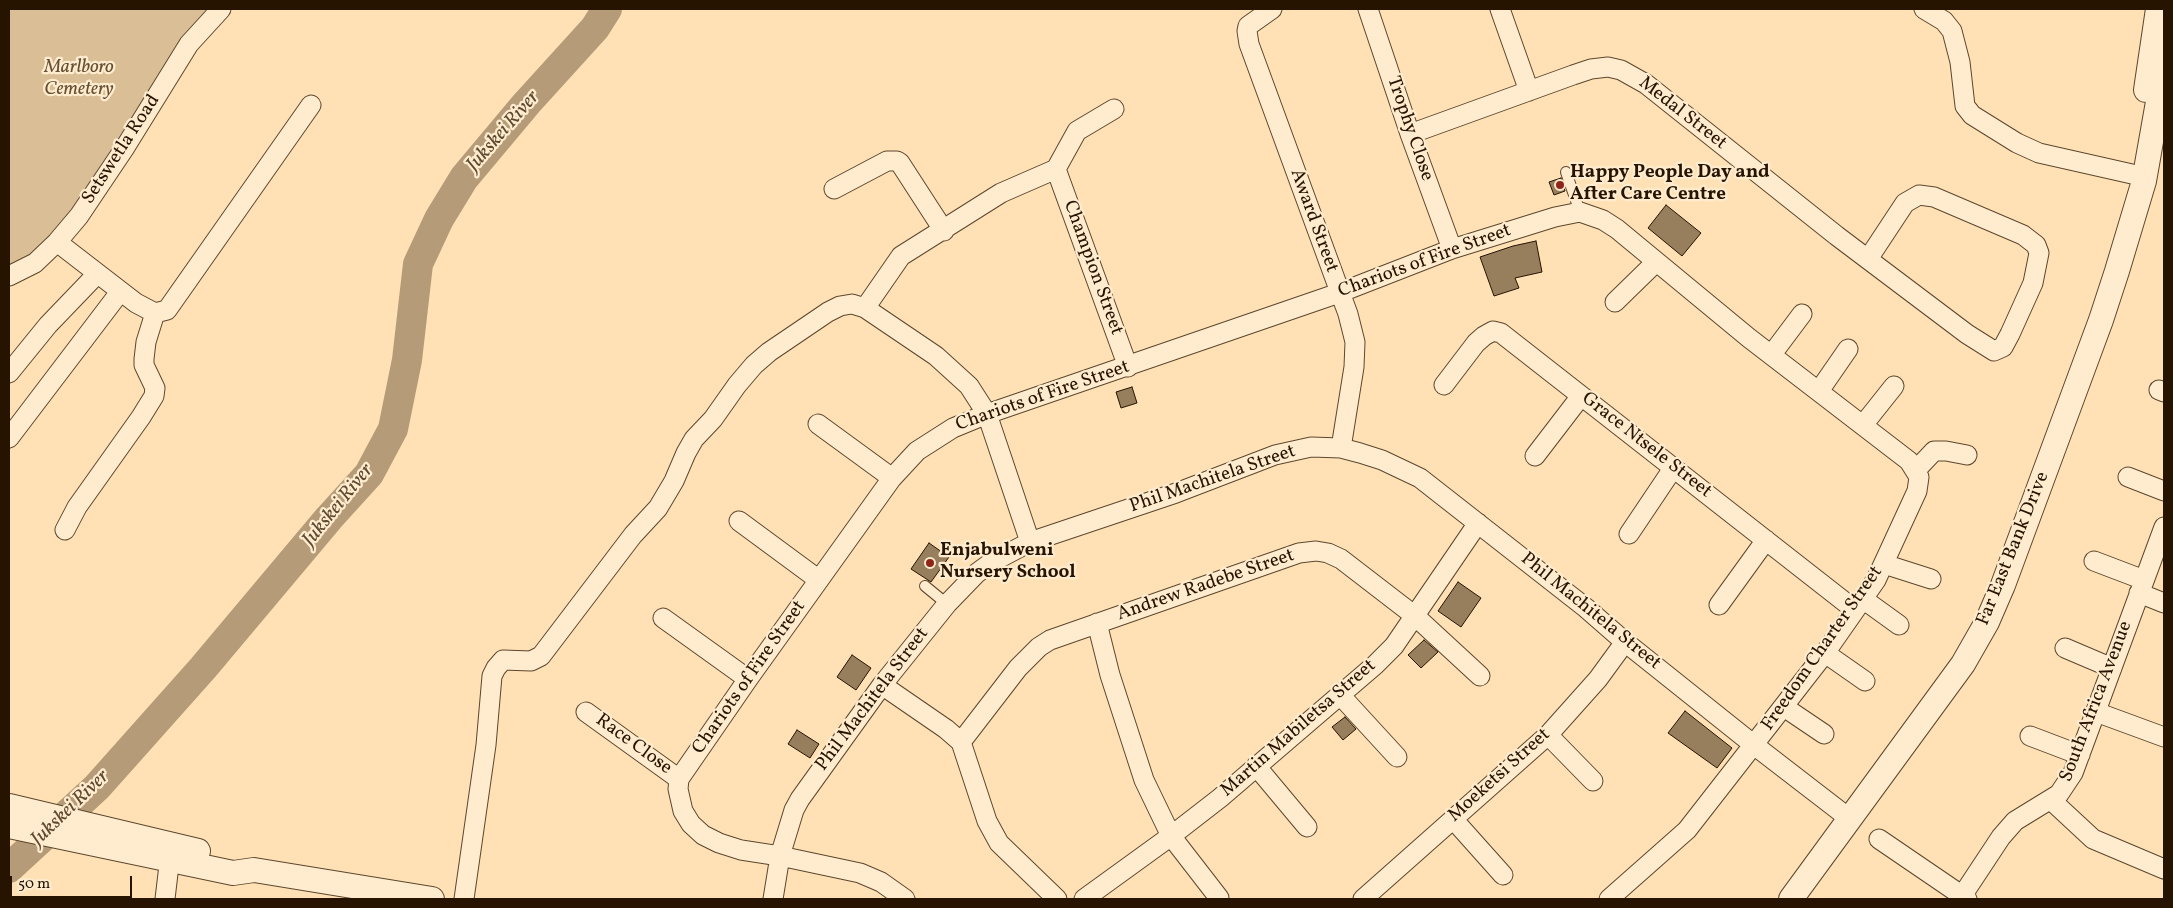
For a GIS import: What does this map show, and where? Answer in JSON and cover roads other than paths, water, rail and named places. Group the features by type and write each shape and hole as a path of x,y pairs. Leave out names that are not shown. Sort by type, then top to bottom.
{"street":[{"name":"Setswetla Road","path":"9,276 35,263 57,242 91,199 189,44 221,9"},
{"name":"Award Street","path":"1272,9 1248,26 1249,44 1353,333 1355,352 1341,448"},
{"name":"Trophy Close","path":"1368,9 1410,134 1452,249"},
{"path":"1500,9 1529,91"},
{"path":"1924,9 1944,21 1952,31 1960,62 1965,106 1972,115 2016,143 2039,153 2132,174"},
{"name":"Far East Bank Drive","path":"2125,241 2132,174 2158,9"},
{"name":"Medal Street","path":"1410,134 1591,69 1608,67 1632,75 1646,84 1868,259 1991,350 1997,351 2003,346 2033,283 2038,253 2036,245 2032,240 1934,197 1918,194 1905,203 1868,259"},
{"name":"Far East Bank Drive","path":"1791,899 1963,664 1987,622 2003,585 2100,320 2146,172 2164,68"},
{"path":"57,242 120,292 155,313 167,310 246,194 311,104"},
{"path":"866,308 901,256 1001,194 1056,169 1077,131 1114,109"},
{"path":"834,189 887,161 897,161 944,231"},
{"name":"Champion Street","path":"1056,169 1128,367"},
{"path":"1580,212 1610,224 1909,461 1916,470 1934,451 1946,450 1967,455"},
{"name":"Chariots of Fire Street","path":"679,779 892,478 917,451 933,439 953,428 987,414 1339,293 1452,249 1561,215 1580,212"},
{"path":"1614,302 1656,262"},
{"path":"9,373 48,325 97,274"},
{"path":"9,438 120,292"},
{"path":"464,899 486,745 492,676 496,668 503,660 532,661 541,656 633,534 658,508 674,481 694,439 713,419 737,384 769,352 828,312 840,306 852,304 866,308 936,356 954,370 969,386 987,414 1030,542"},
{"path":"65,530 77,507 141,418 154,396 155,388 144,366 144,359 146,342 155,313"},
{"path":"1772,354 1802,314"},
{"name":"Grace Ntsele Street","path":"1444,385 1476,343 1484,336 1493,332 1501,333 1766,540 1859,604 1899,625"},
{"path":"1819,391 1848,349"},
{"path":"1863,425 1894,386"},
{"path":"1535,456 1581,396"},
{"path":"818,424 892,478"},
{"name":"Phil Machitela Street","path":"773,899 780,856 794,810 800,799 882,685 947,604 977,573 992,562 1030,542 1176,493 1275,455 1311,447 1341,448 1382,460 1420,478 1586,608 1625,642 1754,745 1850,819"},
{"path":"1629,534 1674,468"},
{"name":"Freedom Charter Street","path":"1609,899 1687,830 1825,653 1884,564 1917,491 1919,477 1916,470"},
{"path":"2128,476 2164,491"},
{"path":"739,521 819,580"},
{"name":"Martin Mabiletsa Street","path":"1084,899 1172,836 1220,798 1341,696 1394,646 1478,523"},
{"name":"South Africa Avenue","path":"1963,898 2005,832 2015,821 2032,809 2051,800 2065,788 2080,755 2164,526"},
{"path":"1719,605 1766,540"},
{"name":"Andrew Radebe Street","path":"961,742 1018,668 1039,647 1050,640 1299,553 1316,551 1328,553 1341,559 1415,616 1480,676"},
{"path":"2094,561 2141,587 2164,603"},
{"path":"1884,564 1931,579"},
{"path":"663,618 748,679"},
{"name":"Andrew Radebe Street","path":"1097,623 1110,675 1144,780 1172,836 1219,898"},
{"name":"Moeketsi Street","path":"1364,899 1548,735 1598,679 1625,642"},
{"path":"2065,648 2112,668"},
{"path":"1825,653 1865,681"},
{"path":"882,685 946,729 961,742 987,821 999,843 1057,899"},
{"path":"1341,696 1396,757"},
{"path":"1784,707 1824,734"},
{"name":"Race Close","path":"586,712 679,779"},
{"path":"2096,712 2164,737"},
{"path":"1548,735 1592,781"},
{"path":"2030,736 2080,755"},
{"path":"1256,766 1307,827"},
{"path":"679,779 679,794 683,811 691,824 703,835 719,844 741,850 860,872 881,882 905,899"},
{"path":"2051,800 2093,839 2164,869"},
{"path":"9,806 129,843"},
{"path":"1453,819 1503,875"},
{"path":"9,826 129,843 171,852 233,873 254,870 432,899"},
{"path":"1879,839 1963,898"},
{"path":"165,899 171,852"}],"lane":[{"path":"1566,172 1578,201 1580,212"},
{"path":"925,586 947,604"}],"waterway":[{"name":"Jukskei River","path":"9,868 97,787 203,668 329,518 369,474 393,429 407,360 418,264 439,219 464,178 526,104 595,28 607,9"}],"place":[{"name":"Happy People Day and After Care Centre","path":"1560,185"},
{"name":"Enjabulweni Nursery School","path":"930,563"}],"park label":[{"name":"Marlboro Cemetery","path":"79,80"}]}
